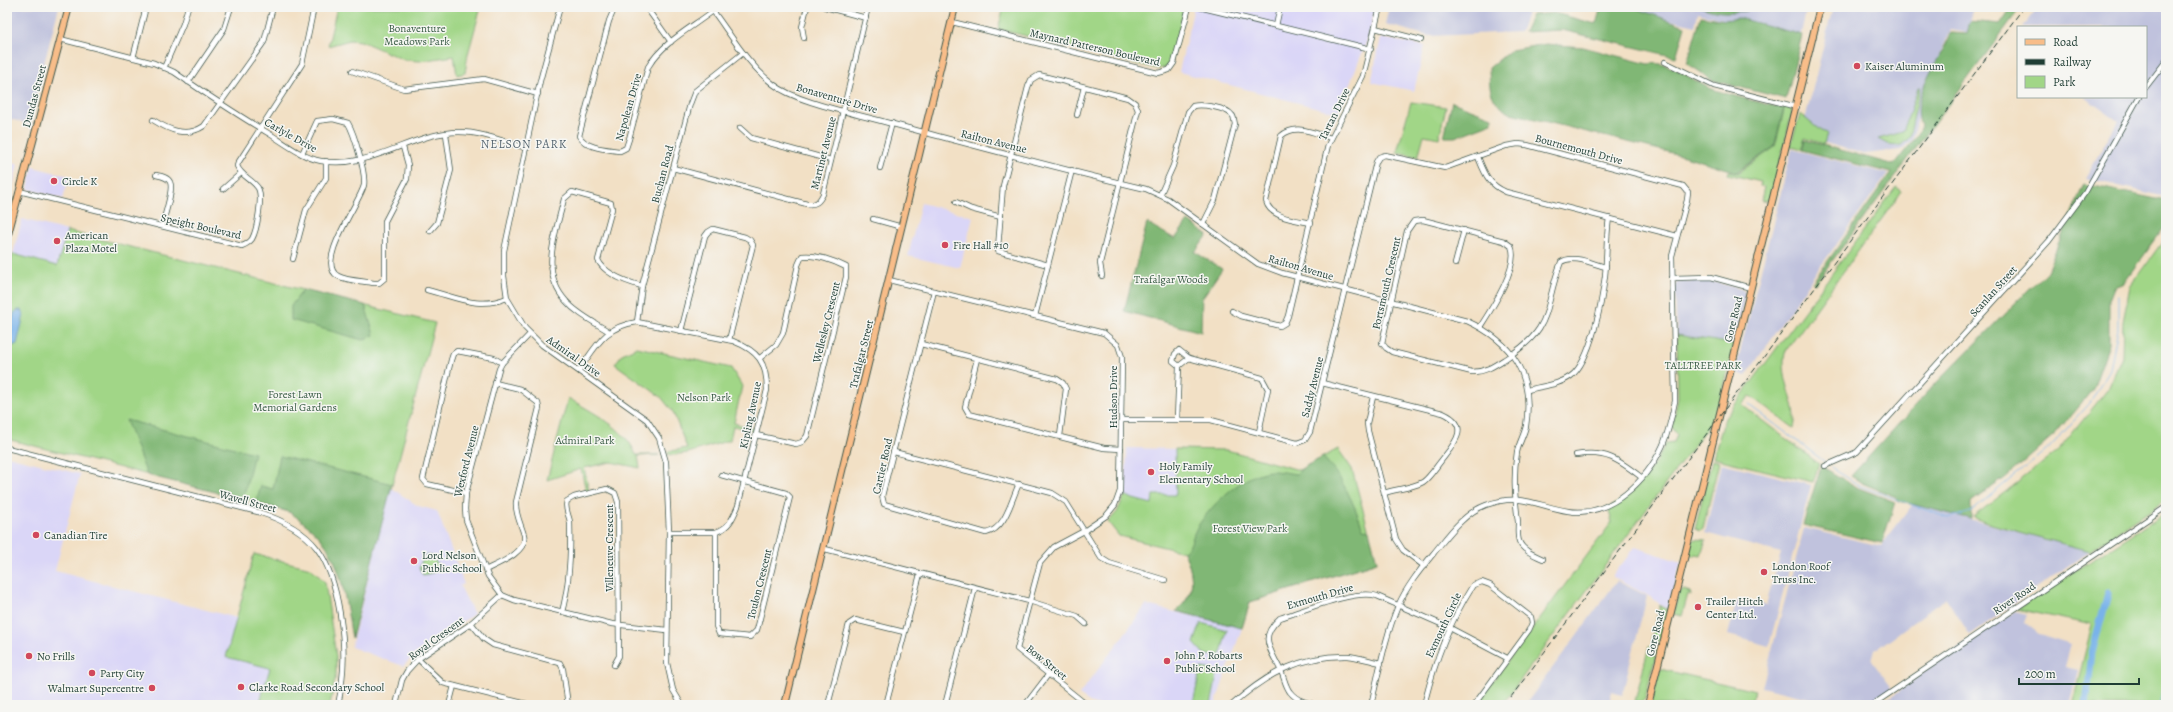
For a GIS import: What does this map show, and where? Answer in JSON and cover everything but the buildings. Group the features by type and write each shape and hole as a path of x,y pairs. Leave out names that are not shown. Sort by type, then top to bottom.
{"main road":[{"name":"Dundas Street","path":"7,238 69,7"},
{"name":"Trafalgar Street","path":"785,705 825,549 955,7"},
{"name":"Gore Road","path":"1648,705 1797,107 1820,7"}],"street":[{"path":"134,58 146,7"},
{"path":"164,68 183,24 188,7"},
{"path":"188,82 224,29 231,7"},
{"path":"153,120 172,130 186,133 196,131 204,126 264,42 273,7"},
{"path":"223,189 240,174 237,166 238,162 302,64 314,7"},
{"name":"Admiral Drive","path":"560,7 538,94 504,251 504,276 508,298 530,334 647,420 659,438 666,462 669,532 667,663 673,690 682,705"},
{"name":"Napolean Drive","path":"615,7 609,22 579,136 583,142 620,151 626,148 648,67 660,50 712,9"},
{"path":"646,7 671,42"},
{"path":"804,38 802,27 807,7"},
{"path":"825,7 866,18"},
{"name":"Martinet Avenue","path":"673,168 814,205 823,194 868,7"},
{"name":"Maynard Patterson Boulevard","path":"952,22 1158,73 1168,70 1174,63 1189,7"},
{"path":"1199,7 1371,48"},
{"path":"1276,26 1280,7"},
{"name":"Tartan Drive","path":"1232,311 1241,316 1280,326 1285,323 1298,278 1328,145 1363,76 1380,7"},
{"name":"Bonaventure Drive","path":"712,9 743,53 764,76 785,92 925,133"},
{"path":"1375,28 1421,40"},
{"name":"Carlyle Drive","path":"60,39 134,58 164,68 302,154 326,162 360,161 446,134 459,132 478,134 527,148"},
{"name":"Buchan Road","path":"637,322 642,286 695,91 743,53"},
{"path":"2147,86 2166,61"},
{"path":"1665,62 1714,86 1797,107"},
{"path":"352,71 404,89 468,79 484,79 538,94"},
{"path":"1048,265 998,251 1003,186 1031,80 1039,75 1128,98 1135,103 1138,110 1100,263 1102,276"},
{"path":"1077,115 1084,87"},
{"name":"Scanlan Street","path":"1825,466 1857,452 2030,264 2085,193 2138,98"},
{"path":"1160,195 1172,166 1188,112 1193,106 1200,104 1225,110 1232,115 1235,124 1216,200 1203,224"},
{"path":"302,154 317,121 333,119 348,123 354,134 364,186 340,230 331,263 332,269 338,277 379,283 385,278 385,221 407,178 408,165 403,147"},
{"path":"880,168 892,123"},
{"path":"740,128 751,138 831,160"},
{"path":"1311,223 1281,216 1268,206 1266,201 1281,136 1287,130 1296,128 1332,138"},
{"name":"Railton Avenue","path":"925,133 1146,189 1160,195 1258,264 1298,278 1467,321 1480,327 1500,341 1512,354 1518,363 1528,390 1526,428 1517,450 1514,472 1515,499 1519,541 1529,552 1543,559"},
{"path":"430,231 437,223 451,170 446,134"},
{"name":"Bournemouth Drive","path":"1371,705 1390,629 1399,605 1424,566 1466,517 1486,505 1515,499 1531,500 1568,511 1587,512 1618,500 1651,466 1662,446 1671,423 1675,401 1672,256 1688,192 1683,186 1527,145 1518,144 1506,146 1445,168 1385,155 1379,157"},
{"name":"Saddy Avenue","path":"1122,420 1211,420 1297,443 1305,440 1310,432 1376,162 1379,157"},
{"path":"1478,157 1486,177 1495,187 1506,192 1676,236"},
{"path":"293,259 306,210 326,178 326,162"},
{"path":"1035,316 1072,170"},
{"name":"Speight Boulevard","path":"19,191 242,246 248,243 253,237 261,199 257,186 240,174"},
{"path":"156,175 170,181 171,188 162,226"},
{"path":"608,332 575,309 555,288 550,258 564,199 568,194 572,192 611,204 612,209 598,260 601,268 621,279 642,286"},
{"path":"956,202 971,209 1001,217"},
{"path":"1528,390 1561,382 1572,375 1581,366 1589,351 1606,267 1606,240 1609,218"},
{"path":"873,219 902,227"},
{"name":"Portsmouth Crescent","path":"1480,327 1504,287 1513,251 1511,246 1504,241 1464,230 1423,220 1414,221 1407,231 1392,301 1383,331 1382,343 1392,352 1472,372 1481,372 1492,367 1532,339 1541,328 1547,314 1561,262 1572,258 1606,267"},
{"path":"681,331 705,236 713,229 745,237 750,240 753,245 729,340"},
{"path":"1455,264 1464,230"},
{"name":"Wellesley Crescent","path":"756,435 796,444 802,442 807,436 846,277 846,267 809,255 802,256 798,265 783,333 776,345 760,358"},
{"path":"1672,278 1711,277 1751,288"},
{"name":"Hudson Drive","path":"889,280 1104,333 1118,345 1122,357 1120,491 1115,505 1106,516 1084,531 1054,547 1046,555 1035,574 1029,601"},
{"path":"427,290 475,304 497,302 508,298"},
{"name":"Cartier Road","path":"934,291 882,496 884,504 986,533 998,529 1019,484"},
{"path":"579,370 608,332 625,324 637,322 729,340 747,347 760,358"},
{"name":"Wexford Avenue","path":"530,334 502,363 495,383 466,493 466,520 485,570 494,587 502,594 514,600 618,624 667,630"},
{"path":"921,344 1050,377 1064,383 1066,389 1060,436"},
{"path":"1177,420 1179,366 1173,360 1175,354 1180,350 1190,358 1262,378 1268,389 1259,432"},
{"path":"466,493 427,484 422,479 451,360 453,354 457,351 494,358 502,363"},
{"name":"Kipling Avenue","path":"716,532 723,530 732,521 738,506 744,483 767,390 767,376 760,358"},
{"path":"1179,366 1190,358"},
{"path":"977,359 966,395 965,407 969,414 1104,448 1121,449"},
{"path":"485,570 512,558 522,545 524,537 515,509 539,408 538,403 520,390 495,383"},
{"path":"1322,383 1373,397 1443,413 1452,417 1457,424 1459,433 1457,442 1423,481 1384,493"},
{"path":"1373,397 1367,424 1368,431 1396,539 1403,550 1424,566"},
{"name":"Wavell Street","path":"7,448 277,517 303,533 327,562 337,599 345,655 344,677 338,705"},
{"path":"894,452 1052,493 1063,500 1100,558 1109,563 1165,580"},
{"path":"1576,454 1592,452 1607,455 1621,461 1641,477"},
{"path":"721,476 744,483"},
{"name":"Toulon Crescent","path":"716,532 716,626 719,634 750,637 757,630 790,497 786,493 744,483"},
{"name":"Villeneuve Crescent","path":"562,612 570,577 570,520 566,504 567,501 574,497 608,489 615,493 618,502 618,624"},
{"name":"River Road","path":"1872,705 2166,507"},
{"path":"669,532 716,532"},
{"path":"825,549 1029,601 1077,616 1086,624"},
{"path":"886,705 920,574"},
{"name":"Exmouth Circle","path":"1426,705 1425,701 1436,658 1473,585 1482,582 1490,585 1531,617 1532,623 1474,705"},
{"path":"945,705 975,588"},
{"name":"Exmouth Drive","path":"1318,705 1298,699 1290,692 1268,648 1267,635 1272,626 1280,618 1353,595 1368,593 1399,605 1450,628 1507,658"},
{"name":"Royal Crescent","path":"396,705 402,680 407,671 418,659 471,623 502,594"},
{"name":"Bow Street","path":"1029,601 1017,649 1087,705"},
{"path":"828,705 849,624 855,620 904,632"},
{"path":"471,623 484,639 493,645 560,663 563,669 568,705"},
{"path":"614,665 619,656 618,624"},
{"path":"1232,705 1267,676 1295,664 1331,657 1350,656 1381,663"},
{"path":"418,659 435,677 443,682 531,705"},
{"path":"1025,705 1048,675"},
{"path":"449,705 454,686"}],"shaded area":[{"path":"7,7 59,7 28,124 7,118"},
{"path":"1194,7 1375,7 1369,36 1338,113 1179,72"},
{"path":"1389,7 1528,7 1528,11 1520,32 1429,36 1385,24"},
{"path":"1634,7 1807,7 1800,38 1698,13 1695,26 1633,11"},
{"path":"1833,7 1974,7 1967,33 1951,30 1928,80 1912,140 1901,150 1864,154 1801,136"},
{"path":"2038,7 2166,7 2166,197 2085,178 2118,121 2085,98 2147,98 2147,26 2024,26"},
{"path":"1381,38 1425,46 1414,91 1371,82"},
{"path":"1792,149 1888,174 1817,271 1746,376 1735,372"},
{"path":"7,161 18,164 7,209"},
{"path":"33,167 69,176 63,199 28,189"},
{"path":"921,203 973,217 960,268 908,256"},
{"path":"22,219 67,231 57,266 13,254"},
{"path":"1707,280 1741,289 1745,292 1746,295 1734,344 1677,335 1675,287 1677,282"},
{"name":"Holy Family Elementary School","path":"1127,448 1175,449 1176,495 1153,495 1152,504 1133,499 1125,495"},
{"path":"7,456 80,474 55,571 237,618 226,657 270,668 259,705 7,705"},
{"path":"1721,463 1811,485 1769,646 1728,635 1737,600 1766,605 1781,553 1705,533"},
{"name":"Lord Nelson Public School","path":"391,488 418,506 437,511 464,584 460,586 474,614 420,650 403,666 351,647"},
{"path":"1913,504 2089,551 1970,635 1946,598 1875,650 1872,661 1892,688 1868,705 1838,705 1762,687 1804,528 1881,546"},
{"path":"1635,547 1681,562 1668,609 1647,595 1612,577"},
{"path":"1617,581 1647,596 1622,695 1612,692 1608,705 1525,705"},
{"name":"John P. Robarts Public School","path":"1146,605 1242,628 1215,705 1094,705 1079,695"},
{"path":"2015,611 2027,614 2024,622 2039,634 2071,644 2065,667 2078,670 2069,705 1880,705 1939,661"}],"green space":[{"name":"Bonaventure Meadows Park","path":"337,7 481,7 468,54 465,73 457,75 454,56 420,61 404,60 361,41 350,40 328,46"},
{"path":"1004,7 1185,7 1172,60 1166,67 1158,69 998,29"},
{"path":"1601,7 1632,7 1685,26 1676,57 1562,30 1524,32 1532,15 1554,13 1596,24"},
{"path":"1701,7 1748,7 1747,11 1719,12"},
{"path":"2012,7 2021,7 1815,284 1812,283 1891,173 1802,150 1805,140 1894,165 1916,137 1921,126 1918,115 1922,91 1951,33 1967,34 1970,21 2000,24"},
{"path":"1701,16 1725,20 1739,18 1802,35 1786,99 1712,80 1687,63"},
{"path":"1546,44 1583,47 1648,64 1665,65 1712,89 1748,100 1784,108 1774,147 1737,172 1688,157 1507,112 1496,102 1491,93 1489,68 1511,50"},
{"path":"1918,88 1920,88 1909,138 1900,146 1889,145 1878,139 1903,132"},
{"path":"1411,102 1446,107 1439,138 1424,135 1418,157 1397,152"},
{"path":"1452,102 1492,117 1492,123 1455,137 1444,137"},
{"path":"1785,106 1791,109 1792,113 1771,196 1767,201 1761,200 1764,187 1760,186 1761,182 1728,174 1729,171 1738,173 1775,147"},
{"path":"1800,114 1821,131 1827,133 1824,144 1805,138 1801,149 1790,147"},
{"path":"2084,184 2166,201 2166,225 2124,283 2114,287 2109,300 2109,344 2093,389 2056,433 2005,478 1971,502 1971,519 1899,501 1896,497 1862,483 1851,476 1936,383 2047,271"},
{"path":"1896,187 1902,191 1785,352 1785,373 1794,411 1794,428 1750,396 1742,405 1819,464 1813,482 1713,458 1725,418"},
{"name":"Trafalgar Woods","path":"1188,221 1208,235 1195,252 1222,269 1202,298 1201,332 1124,311 1147,223 1175,239"},
{"name":"Forest Lawn Memorial Gardens","path":"67,231 435,323 378,538 251,501 7,439 7,276 13,254 57,266"},
{"path":"2166,237 2166,500 2089,551 1984,522 1973,517 2058,451 2108,389 2122,357 2123,322 2130,286"},
{"path":"303,290 365,305 374,335 363,340 291,320 291,306"},
{"name":"TALLTREE PARK","path":"1677,335 1734,344 1718,413 1502,705 1475,705 1612,522 1608,508 1627,496 1635,488 1649,472 1666,443 1674,442 1677,435 1672,427 1678,398"},
{"name":"Nelson Park","path":"637,347 731,368 742,386 734,423 755,429 755,431 733,426 730,440 688,453 669,455 667,452 687,448 673,412 661,397 615,364 622,354"},
{"name":"Admiral Park","path":"568,398 597,415 616,429 625,437 636,455 659,455 638,456 640,468 611,462 584,468 589,490 586,491 581,469 547,480"},
{"path":"126,420 254,453 243,499 147,475"},
{"name":"Forest View Park","path":"1175,449 1227,450 1299,470 1338,449 1352,469 1377,562 1250,602 1242,628 1176,611 1188,598 1192,583 1190,568 1184,552 1119,536 1108,522 1117,512 1125,495 1133,499 1152,504 1153,495 1176,495"},
{"path":"280,456 392,484 352,638 339,574 334,560 326,546 317,534 289,512 256,503 261,486 273,489"},
{"name":"Forest View Park","path":"1323,457 1336,473 1347,491 1363,529 1369,530 1377,562 1250,602 1242,628 1176,611 1188,598 1192,583 1190,568 1184,552 1191,543 1194,533 1204,517 1220,499 1250,477 1271,471 1296,474 1304,467"},
{"path":"1712,460 1719,462 1703,528 1700,531 1695,528"},
{"path":"1821,466 1856,487 1895,502 1882,543 1803,525"},
{"path":"2166,512 2166,705 2072,705 2092,625 2017,609"},
{"path":"1695,539 1706,540 1701,555 1696,554 1694,557 1689,553 1691,542"},
{"path":"254,554 311,568 325,582 336,656 336,674 330,705 259,705 270,668 226,657"},
{"path":"428,555 434,557 438,567 435,572 423,575 419,568 423,558"},
{"path":"1684,590 1690,592 1691,595 1688,594 1682,616 1673,614 1679,592"},
{"path":"1660,605 1668,610 1659,642 1651,641"},
{"path":"1201,623 1227,630 1220,657 1204,654 1194,643"},
{"path":"1649,646 1657,651 1645,699 1642,702 1635,701"},
{"path":"1201,668 1218,671 1211,705 1193,703"},
{"path":"1660,669 1755,691 1750,705 1651,705"}],"water":[{"path":"21,310 24,315 17,344 12,346 7,342 14,313"}],"waterway":[{"path":"1831,467 1860,486 1948,518 1970,512 2051,446 2090,403 2110,369 2118,329 2118,295"},
{"path":"1749,405 1825,462"},
{"path":"2086,705 2092,653 2108,594"},
{"path":"2160,705 2166,677"}],"railway":[{"path":"1505,705 2024,7"}],"place":[{"name":"Kaiser Aluminum","path":"1857,66"},
{"name":"Circle K","path":"54,181"},
{"name":"American Plaza Motel","path":"57,241"},
{"name":"Fire Hall #10","path":"945,245"},
{"name":"Holy Family Elementary School","path":"1151,472"},
{"name":"Canadian Tire","path":"36,535"},
{"name":"Lord Nelson Public School","path":"414,561"},
{"name":"London Roof Truss Inc.","path":"1764,572"},
{"name":"Trailer Hitch Center Ltd.","path":"1698,607"},
{"name":"No Frills","path":"29,656"},
{"name":"John P. Robarts Public School","path":"1167,661"},
{"name":"Party City","path":"92,673"},
{"name":"Clarke Road Secondary School","path":"241,687"},
{"name":"Walmart Supercentre","path":"152,688"}],"district":[{"name":"NELSON PARK","path":"524,144"}]}
